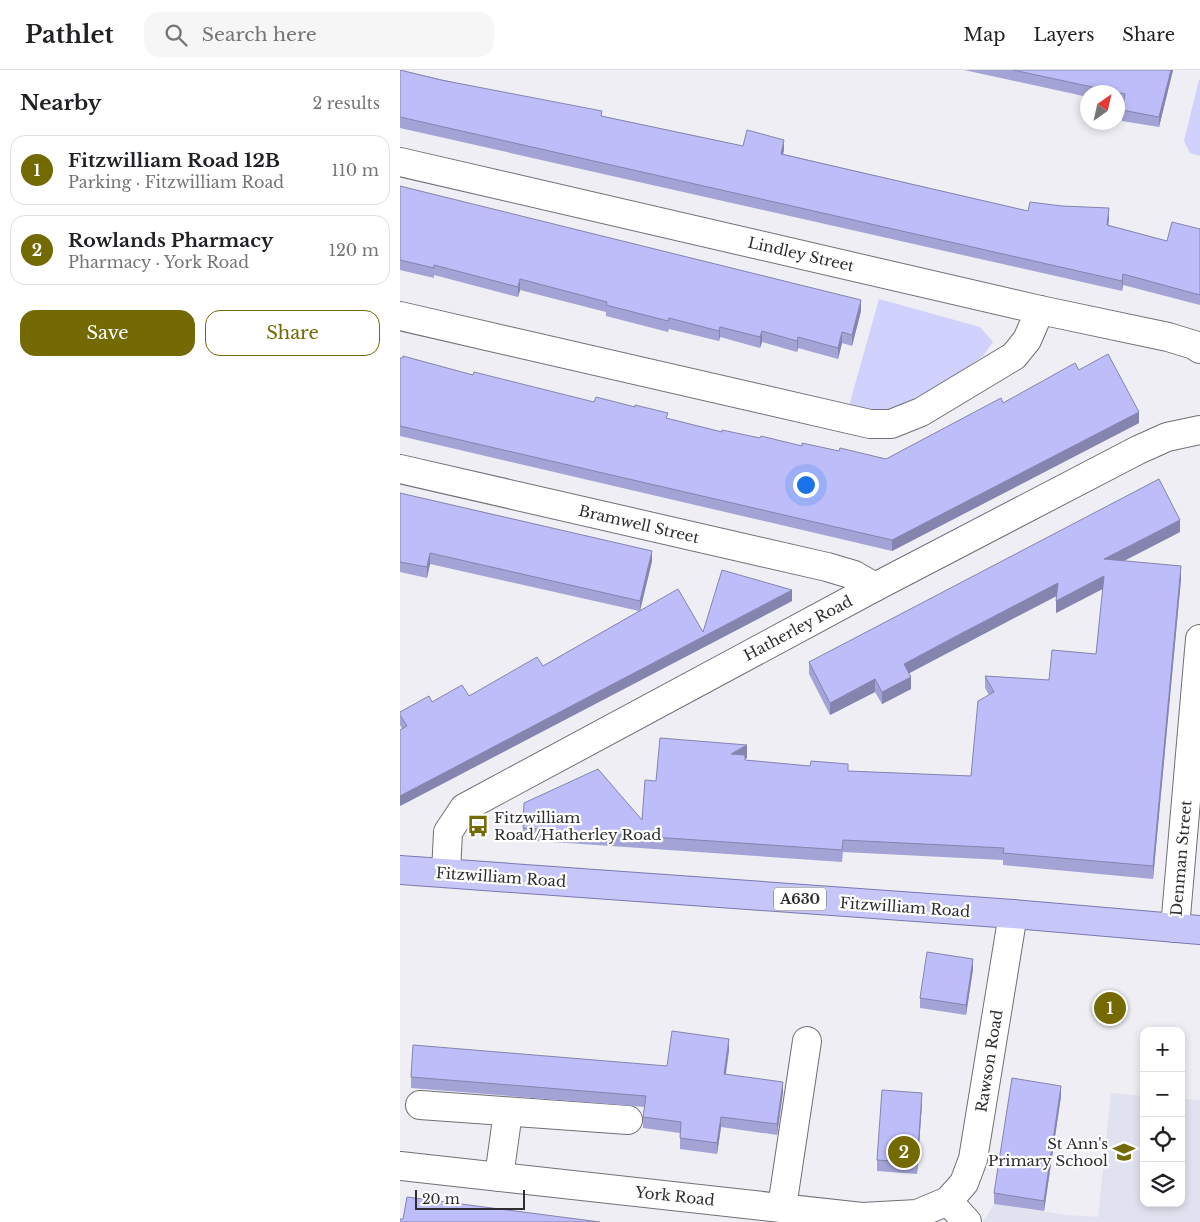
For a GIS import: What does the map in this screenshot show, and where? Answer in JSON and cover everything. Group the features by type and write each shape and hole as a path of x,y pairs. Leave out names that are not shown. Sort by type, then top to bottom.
{"main road":[{"name":"Fitzwilliam Road","path":"400,870 1013,914 1188,929"}],"street":[{"name":"Lindley Street","path":"400,162 1040,310 1168,337 1194,345 1200,349"},
{"path":"400,316 856,421 870,424 891,424 921,412 1014,356 1027,340 1040,310"},
{"name":"Hatherley Road","path":"446,873 448,832 464,808 875,586 1138,450 1167,437 1200,430"},
{"name":"Bramwell Street","path":"400,469 827,567 854,575 875,586"},
{"name":"Denman Street","path":"1188,929 1200,639"},
{"name":"Rawson Road","path":"948,1202 964,1183 973,1159 1013,914"},
{"path":"782,1207 807,1041"},
{"path":"420,1105 628,1120"},
{"path":"499,1177 508,1112"},
{"name":"York Road","path":"400,1166 862,1217 917,1214 948,1202"},
{"path":"948,1202 967,1222"}],"shaded area":[{"path":"1199,80 1200,156 1190,153 1184,141"},
{"path":"879,299 980,327 993,342 983,356 945,383 882,414 849,406"},
{"name":"St Ann's Primary School","path":"1111,1093 1140,1096 1140,1207 1185,1207 1185,1099 1200,1100 1200,1222 983,1222 994,1204 1067,1215 1098,1217"}],"building":[{"path":"400,70 441,80 602,111 601,116 743,146 747,130 784,140 781,154 1028,211 1030,202 1062,206 1109,208 1107,225 1167,241 1172,222 1200,229 1200,295 1123,274 1122,281 400,117"},
{"path":"1013,70 1171,70 1159,117 1125,111 1125,85 1083,85"},
{"path":"400,186 861,300 852,335 842,332 838,348 798,337 797,341 762,331 760,337 720,327 719,331 669,318 668,321 606,305 607,302 520,279 518,287 434,265 434,268 400,260"},
{"path":"1108,354 1139,412 892,540 400,426 400,358 403,358 403,356 473,375 474,372 594,402 596,397 635,407 635,405 668,413 666,418 722,432 722,430 760,438 761,436 802,446 802,443 839,451 840,448 886,459 1001,398 1003,403 1075,363 1079,370"},
{"path":"1159,479 1180,520 1104,559 1181,566 1153,866 1003,853 1004,848 843,840 842,850 523,828 524,803 598,769 642,820 645,780 656,781 660,738 747,745 731,754 745,755 745,760 810,766 811,761 848,764 848,771 971,776 978,701 994,692 985,676 1049,680 1052,650 1096,654 1104,576 1056,601 1058,583 962,633 904,664 911,677 882,692 875,679 830,703 809,662"},
{"path":"400,493 652,551 640,601 430,553 427,567 400,562"},
{"path":"722,570 792,590 400,796 400,730 407,726 400,712 429,696 432,702 462,685 469,696 537,657 543,666 678,589 703,632"},
{"path":"927,952 973,959 966,1005 920,998"},
{"path":"672,1031 729,1039 724,1074 783,1082 777,1124 721,1117 717,1143 680,1138 681,1122 643,1117 646,1096 411,1077 413,1045 667,1066"},
{"path":"1012,1078 1061,1086 1044,1201 994,1193"},
{"path":"882,1090 922,1093 917,1163 877,1160"},
{"path":"407,1197 600,1222 400,1222 400,1219 403,1219"}],"place":[{"name":"Fitzwilliam Road/Hatherley Road","path":"478,826"},
{"name":"Fitzwilliam Road 12B","path":"1110,1008"},
{"name":"Rowlands Pharmacy","path":"904,1152"},
{"name":"St Ann's Primary School","path":"1124,1152"}]}
